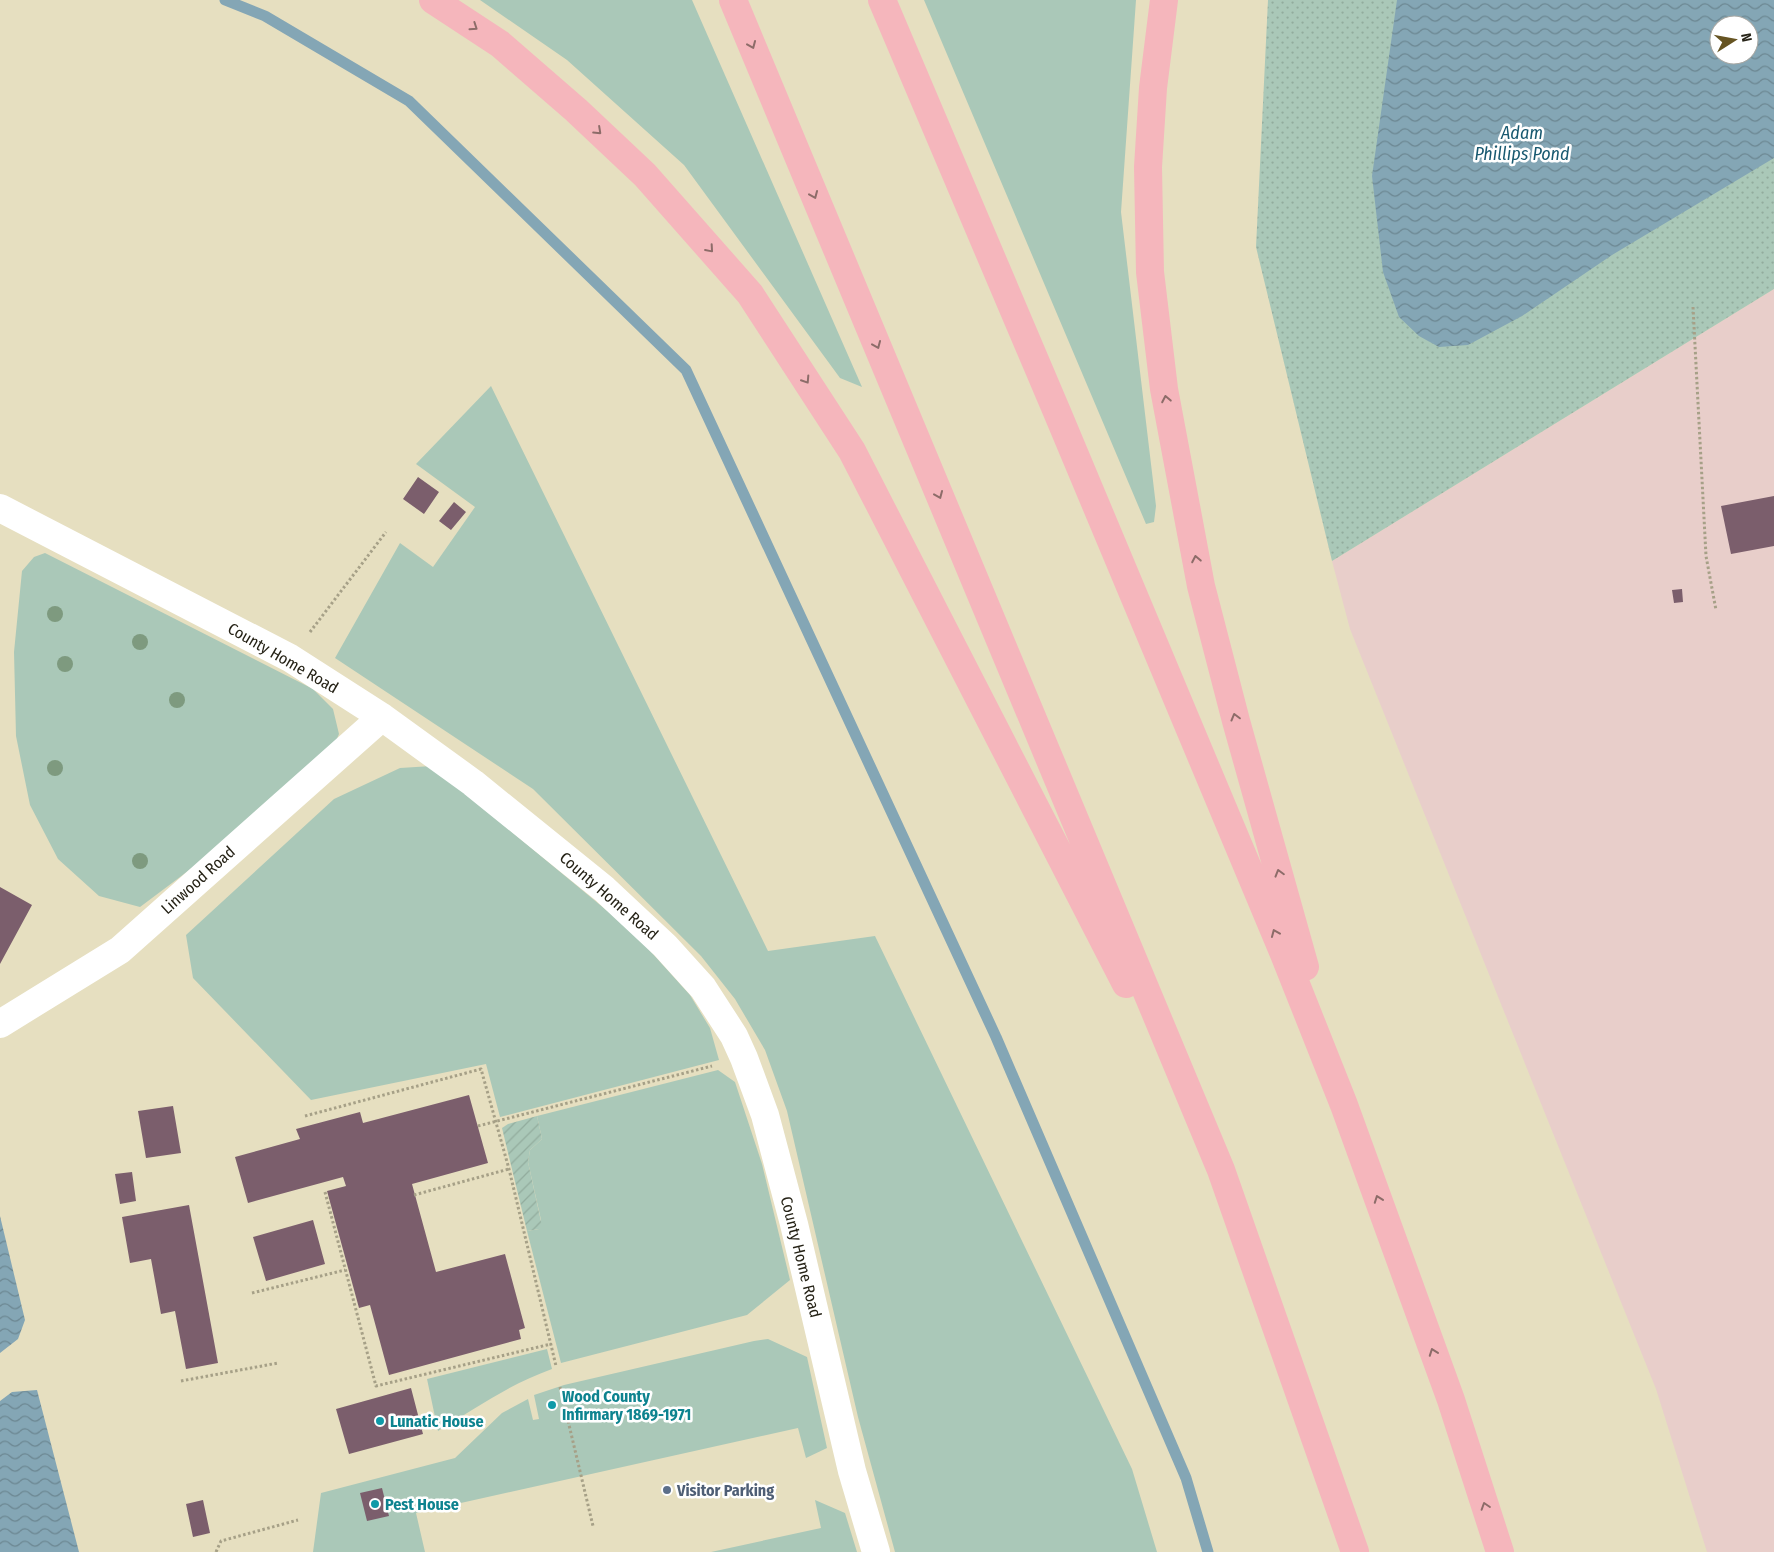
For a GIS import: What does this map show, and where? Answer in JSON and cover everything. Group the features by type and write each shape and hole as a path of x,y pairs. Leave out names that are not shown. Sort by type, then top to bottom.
{"highway":[{"path":"433,0 500,44 576,110 645,174 750,294 852,451 1221,1170"},
{"path":"733,0 1221,1170 1355,1552"},
{"path":"882,0 1284,954 1344,1105 1451,1400 1500,1552"},
{"path":"1164,0 1153,88 1148,167 1150,272 1164,388 1201,586 1238,731 1344,1105"}],"street":[{"name":"County Home Road","path":"0,508 290,658 382,717 474,783 604,889 665,946 703,988 734,1036 765,1115 792,1215 852,1471 876,1552"},
{"name":"Linwood Road","path":"0,1024 120,950 382,717"}],"path":[{"path":"1694,307 1706,556 1716,610"},
{"path":"290,658 386,532"},
{"path":"478,1126 744,1058"},
{"path":"305,1116 481,1069 508,1168 556,1366"},
{"path":"414,1195 508,1168"},
{"path":"324,1192 376,1386 551,1344"},
{"path":"252,1293 345,1270"},
{"path":"181,1380 278,1363"},
{"path":"560,1386 593,1526"},
{"path":"216,1552 221,1541 298,1520"}],"shaded area":[{"path":"1774,289 1774,1552 1707,1552 1656,1389 1350,629 1332,561"}],"green space":[{"path":"480,0 692,0 862,387 840,378 684,165 567,60"},
{"path":"924,0 1136,0 1121,212 1156,506 1154,522 1146,524"},
{"path":"1268,0 1774,0 1774,289 1332,561 1256,247"},
{"path":"491,386 768,951 875,936 1132,1469 1157,1552 895,1552 858,1417 787,1111 765,1050 735,999 701,956 533,789 335,658 400,543 433,567 475,507 416,464"},
{"path":"45,553 313,689 333,709 339,734 329,757 212,853 140,907 99,896 58,859 30,805 16,736 14,652 22,571 34,557"},
{"path":"432,766 634,933 690,995 710,1028 719,1060 500,1117 486,1064 311,1100 193,978 186,935 334,799 400,768"},
{"path":"718,1070 735,1082 762,1164 790,1280 747,1315 561,1363 527,1231 539,1229 541,1220 528,1162 530,1150 542,1139 537,1116"},
{"path":"537,1116 542,1139 530,1150 528,1162 542,1226 539,1229 527,1231 502,1128 508,1124"},
{"path":"768,1339 807,1357 827,1448 806,1458 798,1428 416,1513 425,1552 313,1552 321,1493 455,1458 502,1413 528,1399 533,1420 539,1419 534,1395 564,1385"},
{"path":"547,1349 552,1369 507,1389 438,1431 427,1379"},
{"path":"815,1500 845,1513 857,1552 711,1552 821,1528"}],"water":[{"name":"Adam Phillips Pond","path":"1397,0 1774,0 1774,158 1612,255 1522,316 1468,345 1439,347 1419,336 1399,317 1383,272 1372,176"},
{"path":"0,1216 25,1320 18,1339 0,1353"},
{"path":"37,1390 79,1552 0,1552 0,1401 12,1392"}],"building":[{"path":"418,477 439,492 424,514 403,499"},
{"path":"1774,496 1774,546 1731,554 1721,506"},
{"path":"454,502 466,512 451,530 439,521"},
{"path":"1682,589 1683,602 1674,603 1672,590"},
{"path":"0,887 32,905 0,964"},
{"path":"469,1095 488,1163 412,1184 436,1272 505,1254 525,1328 519,1330 521,1339 389,1375 370,1305 359,1308 327,1191 346,1186 343,1177 248,1203 235,1157 300,1139 296,1129 360,1112 363,1123"},
{"path":"173,1106 181,1153 146,1158 138,1111"},
{"path":"132,1172 136,1201 120,1204 115,1174"},
{"path":"189,1205 218,1363 186,1369 175,1311 161,1314 151,1259 130,1263 122,1217"},
{"path":"313,1220 325,1264 266,1281 253,1237"},
{"name":"Lunatic House","path":"411,1388 423,1434 349,1454 336,1409"},
{"name":"Pest House","path":"382,1488 389,1516 367,1521 360,1493"},
{"path":"203,1500 210,1533 193,1537 186,1504"}],"waterway":[{"path":"225,0 265,16 409,101 686,370 996,1037 1186,1478 1208,1552"}],"place":[{"name":"Wood County Infirmary 1869-1971","path":"552,1405"},
{"name":"Lunatic House","path":"380,1421"},
{"name":"Visitor Parking","path":"667,1490"},
{"name":"Pest House","path":"375,1504"}]}
